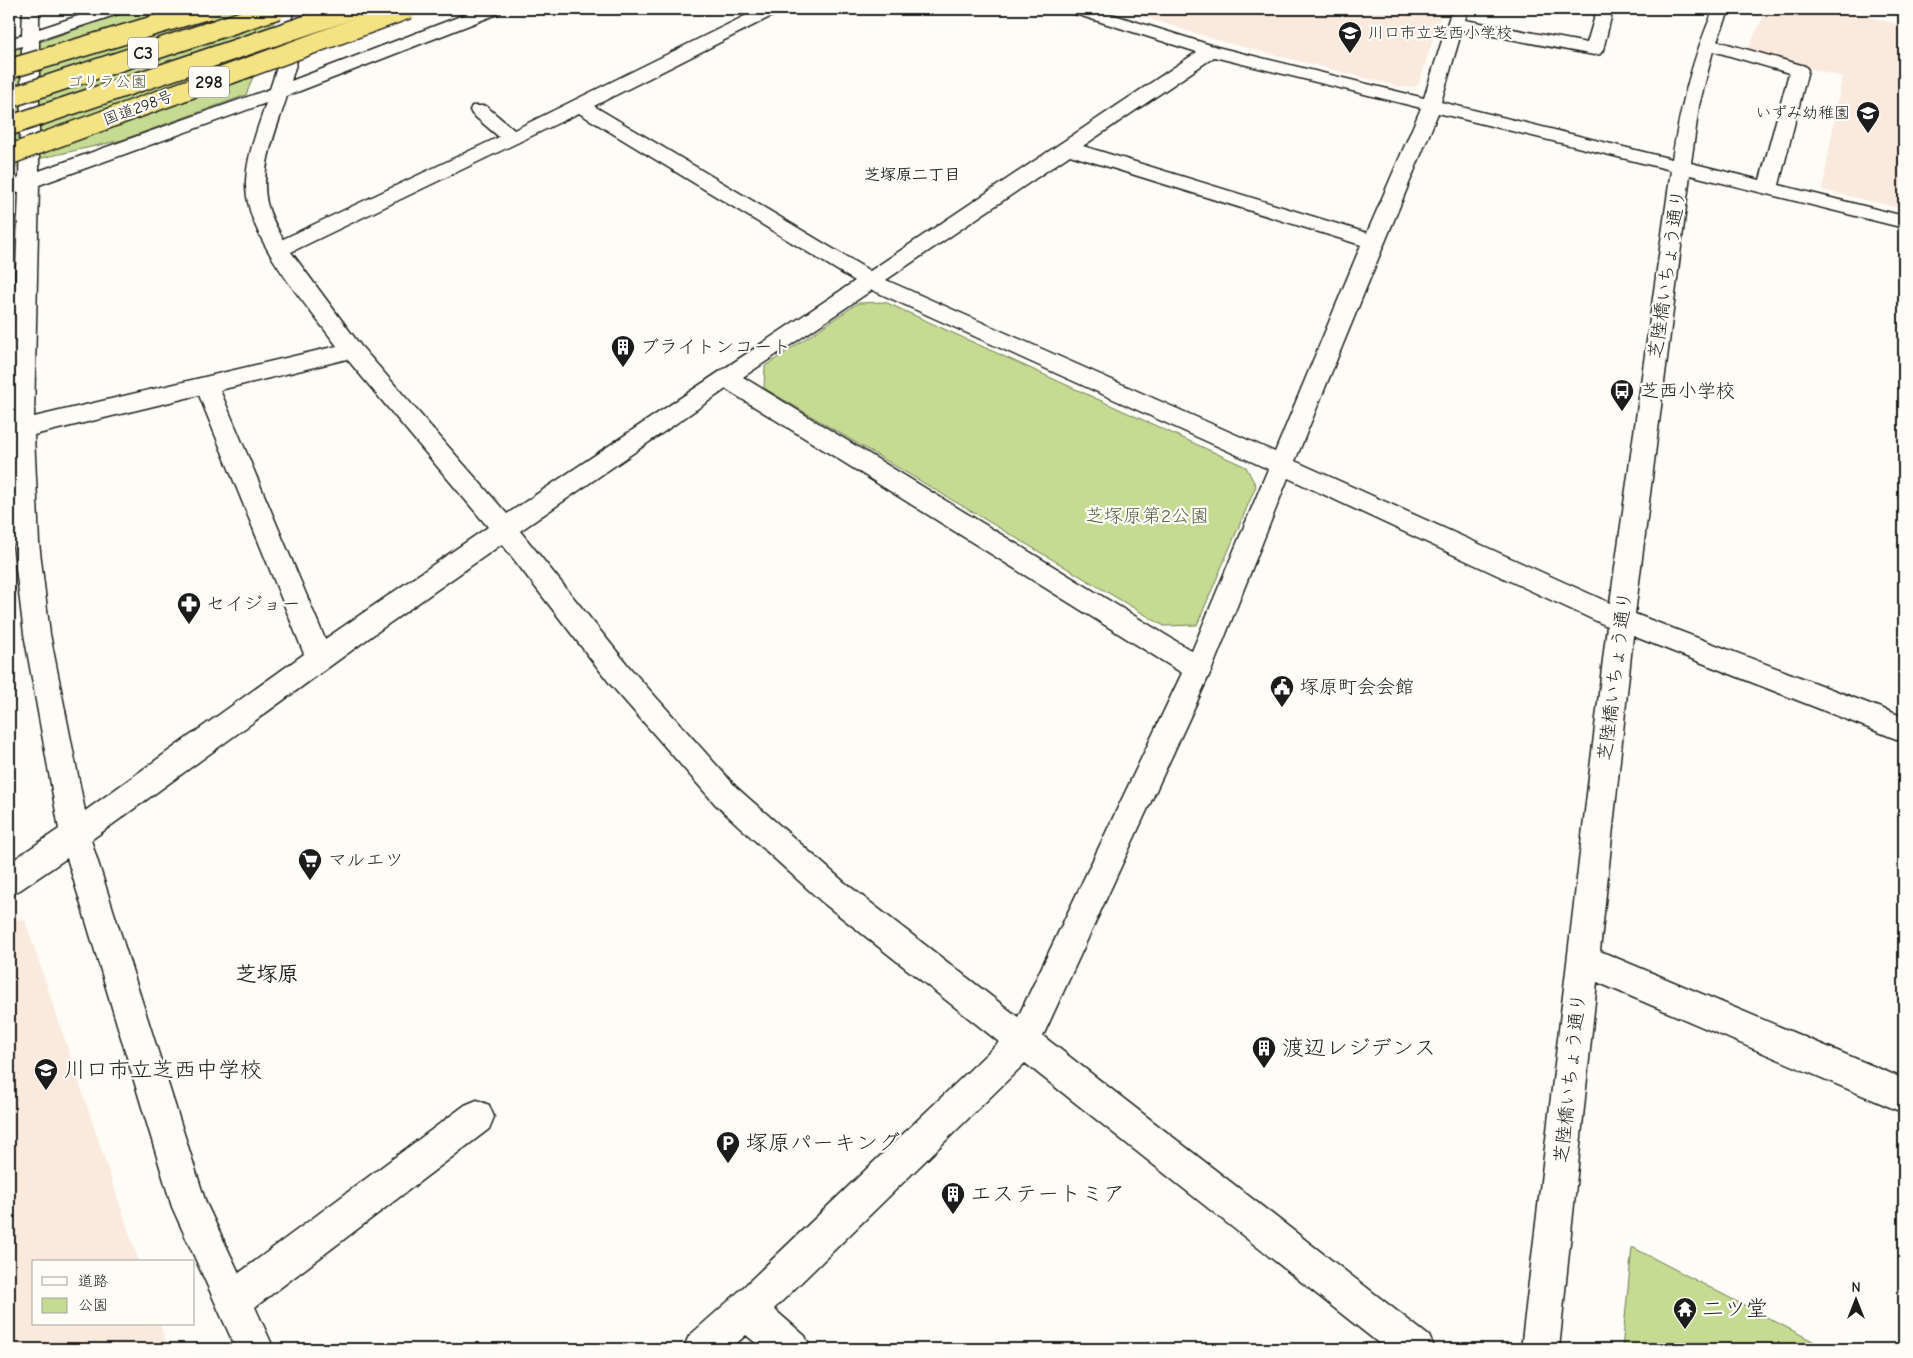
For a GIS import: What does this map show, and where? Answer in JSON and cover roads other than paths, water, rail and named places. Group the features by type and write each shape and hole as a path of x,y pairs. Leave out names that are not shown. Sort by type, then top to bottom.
{"highway":[{"path":"9,69 209,9"},
{"name":"C3","path":"9,98 278,9"},
{"name":"C3","path":"9,126 354,9"},
{"name":"国道298号","path":"9,155 408,9"}],"street":[{"path":"31,9 19,42 16,430 26,543 37,634 75,836 190,1207 256,1349"},
{"path":"19,42 115,9"},
{"path":"304,9 261,149 256,180 257,203 265,225 278,250 352,350 504,528 621,677 726,796 833,892 1416,1349"},
{"path":"19,185 277,93 494,9"},
{"path":"278,250 580,106 772,9"},
{"path":"1078,9 1211,51 1904,222"},
{"path":"702,1349 746,1310 1024,1041 1198,669 1372,242 1431,106 1458,16 1594,50 1605,9"},
{"name":"芝陸橋いちょう通り","path":"1540,1349 1621,620 1681,166 1690,106 1708,44 1722,9"},
{"path":"1708,44 1799,70 1768,188"},
{"path":"9,880 75,836 319,657 504,528 1211,51"},
{"path":"580,106 871,281 1282,465 1621,620 1904,730"},
{"path":"479,110 512,139"},
{"path":"1068,148 1372,242"},
{"path":"16,430 352,350"},
{"path":"726,378 1198,669"},
{"path":"207,385 319,657"},
{"path":"1583,960 1904,1096"},
{"path":"233,1301 477,1117"},
{"path":"746,1310 792,1349"}],"place":[{"name":"川口市立芝西小学校","path":"1350,54"},
{"name":"いずみ幼稚園","path":"1868,134"},
{"name":"ブライトンコート","path":"623,368"},
{"name":"芝西小学校","path":"1622,412"},
{"name":"セイジョー","path":"189,625"},
{"name":"塚原町会会館","path":"1282,708"},
{"name":"マルエツ","path":"310,881"},
{"name":"渡辺レジデンス","path":"1264,1069"},
{"name":"川口市立芝西中学校","path":"46,1091"},
{"name":"塚原パーキング","path":"728,1164"},
{"name":"エステートミア","path":"953,1215"},
{"name":"二ツ堂","path":"1685,1330"}],"district":[{"name":"芝塚原二丁目","path":"912,175"},
{"name":"芝塚原","path":"267,974"}],"park label":[{"name":"ゴリラ公園","path":"107,82"},
{"name":"芝塚原第2公園","path":"1147,516"}]}
